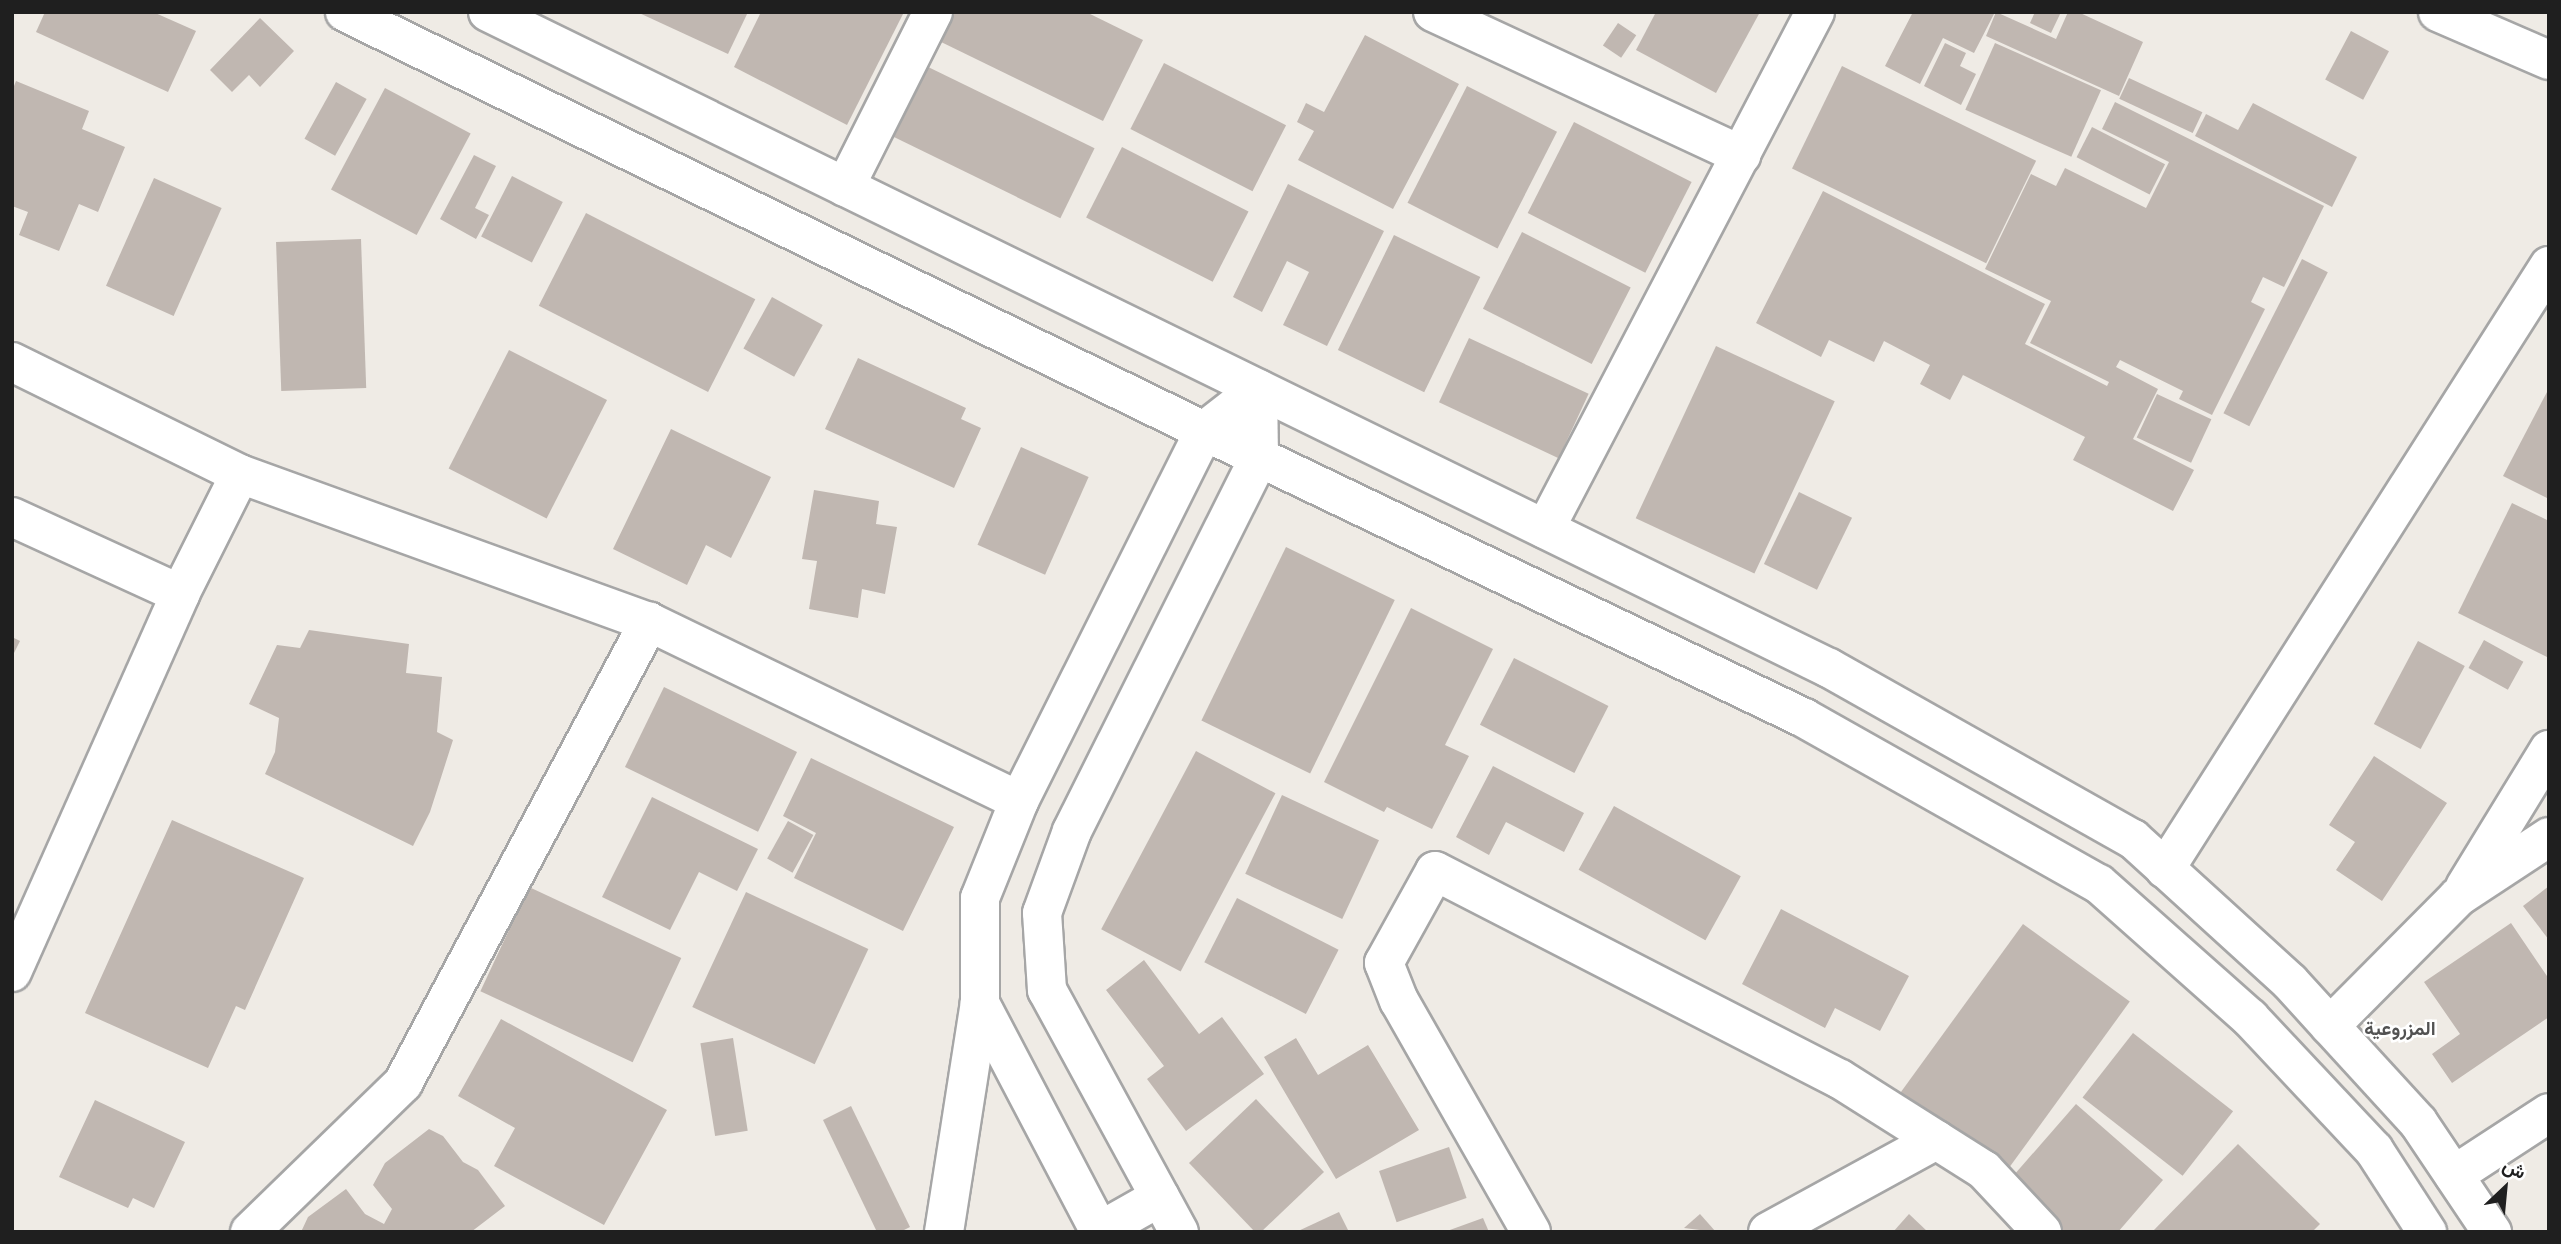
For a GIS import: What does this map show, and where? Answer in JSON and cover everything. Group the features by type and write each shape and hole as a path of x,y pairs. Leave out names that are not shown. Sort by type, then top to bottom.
{"street":[{"path":"345,12 1204,431 1804,718 2099,884 2259,1028 2374,1150 2427,1232"},
{"path":"845,187 933,12"},
{"path":"1433,12 1741,155"},
{"path":"1545,529 1815,12"},
{"path":"2438,12 2549,60"},
{"path":"502,15 845,187 1829,668 2133,839 2290,982 2418,1122 2492,1232"},
{"path":"2165,869 2538,308 2549,266"},
{"path":"12,362 240,474 649,622 1019,801"},
{"path":"943,1232 981,1003 980,898 1019,801 1204,431 1258,389"},
{"path":"1179,1232 1047,990 1042,913 1072,831 1259,457 1258,389"},
{"path":"12,972 180,594 240,474"},
{"path":"12,517 180,594"},
{"path":"250,1232 403,1083 649,622"},
{"path":"2458,897 2549,750"},
{"path":"2330,1026 2458,897 2549,837"},
{"path":"1531,1232 1399,1001 1384,963 1435,872 1840,1079 1984,1170 2042,1232"},
{"path":"981,1003 1099,1231 1160,1197"},
{"path":"2454,1175 2549,1113"},
{"path":"1768,1232 1936,1140"}],"building":[{"path":"45,12 153,12 196,31 168,92 36,32"},
{"path":"637,12 748,12 728,54"},
{"path":"761,12 904,12 847,125 734,67"},
{"path":"950,12 1086,12 1143,40 1103,121 937,40"},
{"path":"1656,12 1760,12 1716,93 1636,50"},
{"path":"1913,12 1995,12 1974,53 1943,38 1920,84 1885,66"},
{"path":"1996,12 2056,39 2068,12 2078,12 2143,42 2119,96 1986,36"},
{"path":"2035,12 2061,12 2051,33 2030,23"},
{"path":"260,18 294,51 260,87 249,75 232,92 210,70"},
{"path":"1618,23 1636,35 1621,58 1603,45"},
{"path":"2351,31 2389,51 2363,100 2325,80"},
{"path":"1365,35 1459,84 1393,209 1298,160 1314,131 1297,122 1306,103 1324,112"},
{"path":"1945,43 1966,53 1960,66 1976,74 1961,105 1924,86"},
{"path":"1995,43 2101,90 2071,157 1965,110"},
{"path":"1164,63 1286,125 1252,191 1130,129"},
{"path":"922,64 1095,148 1060,218 888,134"},
{"path":"1842,66 2036,161 1986,263 1792,168"},
{"path":"2129,78 2202,112 2193,133 2119,99"},
{"path":"16,81 89,111 82,129 125,147 98,212 79,204 59,251 19,235 28,212 12,206 12,91"},
{"path":"336,82 367,99 335,156 304,139"},
{"path":"1467,86 1557,132 1498,249 1408,203"},
{"path":"385,88 471,134 417,235 331,190"},
{"path":"2115,102 2324,206 2284,287 2263,277 2251,302 2265,309 2212,415 2179,399 2183,391 2120,360 2116,367 2158,389 2133,439 2194,470 2173,511 2073,460 2085,437 1963,375 1950,400 1920,384 1930,365 1884,341 1874,362 1829,340 1821,357 1756,323 1823,191 2045,304 2025,344 2107,386 2109,382 2030,343 2051,301 1985,269 2031,174 2056,186 2065,168 2146,208 2169,162 2102,129"},
{"path":"2253,103 2357,157 2332,207 2195,136 2206,114 2238,130"},
{"path":"1574,122 1692,182 1645,273 1528,213"},
{"path":"2092,127 2165,164 2150,195 2077,157"},
{"path":"1122,147 1249,211 1213,282 1086,217"},
{"path":"474,155 496,166 475,208 489,215 476,239 440,219"},
{"path":"512,176 563,202 532,262 481,237"},
{"path":"154,178 222,208 174,316 106,286"},
{"path":"1288,184 1384,231 1327,346 1283,325 1309,272 1287,261 1262,312 1233,297"},
{"path":"586,213 755,299 708,392 539,306"},
{"path":"1522,232 1631,287 1592,364 1483,309"},
{"path":"1394,235 1480,277 1424,392 1338,350"},
{"path":"361,239 366,388 281,391 276,242"},
{"path":"2302,259 2328,272 2249,426 2223,413"},
{"path":"772,297 823,325 794,377 743,349"},
{"path":"1469,338 1589,394 1559,458 1439,402"},
{"path":"1716,346 1835,401 1754,574 1636,518"},
{"path":"509,350 607,400 547,518 449,469"},
{"path":"858,358 966,408 961,419 981,428 954,488 825,429"},
{"path":"2547,392 2549,393 2549,499 2503,476"},
{"path":"2157,394 2211,419 2191,463 2137,438"},
{"path":"671,429 771,477 731,558 706,545 687,585 613,549"},
{"path":"1021,447 1089,477 1045,575 977,545"},
{"path":"814,490 879,501 876,524 897,527 885,594 862,589 858,618 809,609 817,561 802,559"},
{"path":"1799,492 1852,518 1817,590 1764,564"},
{"path":"2512,503 2549,521 2549,658 2458,613"},
{"path":"1286,547 1395,600 1310,774 1201,720"},
{"path":"1411,608 1493,649 1445,745 1469,756 1432,829 1387,807 1384,812 1324,782"},
{"path":"309,630 409,644 406,673 442,677 437,732 453,740 430,812 413,846 265,774 275,752 279,718 249,704 277,645 300,648"},
{"path":"12,637 20,641 12,657"},
{"path":"2484,640 2523,662 2508,690 2468,668"},
{"path":"2418,641 2465,666 2421,749 2374,724"},
{"path":"1514,658 1608,706 1574,773 1480,725"},
{"path":"664,687 797,752 758,832 625,767"},
{"path":"1196,751 1275,793 1181,972 1101,929"},
{"path":"2374,756 2447,803 2382,901 2336,870 2355,842 2329,825"},
{"path":"811,758 954,827 903,931 794,878 816,833 783,816"},
{"path":"1493,766 1584,813 1564,852 1506,822 1489,855 1456,837"},
{"path":"1282,795 1379,840 1342,919 1245,874"},
{"path":"652,797 758,849 737,891 699,872 670,930 602,897"},
{"path":"1614,806 1741,876 1705,940 1579,870"},
{"path":"172,820 304,878 245,1010 236,1006 208,1068 85,1013"},
{"path":"788,821 813,835 793,873 767,859"},
{"path":"2549,886 2549,940 2523,906"},
{"path":"529,887 681,958 633,1062 480,991"},
{"path":"746,892 868,949 815,1064 692,1007"},
{"path":"1237,898 1339,950 1306,1014 1204,962"},
{"path":"1781,909 1909,976 1880,1031 1835,1008 1825,1028 1742,984"},
{"path":"2511,923 2549,979 2549,1017 2452,1083 2432,1054 2460,1034 2424,982"},
{"path":"2023,924 2130,1002 2003,1176 1896,1099"},
{"path":"1144,960 1199,1034 1222,1017 1264,1074 1186,1131 1147,1079 1164,1066 1106,990"},
{"path":"501,1019 667,1110 604,1225 494,1166 515,1128 458,1096"},
{"path":"2133,1033 2233,1111 2183,1176 2083,1098"},
{"path":"733,1038 748,1131 715,1136 700,1043"},
{"path":"1296,1038 1318,1075 1368,1045 1419,1130 1336,1179 1264,1057"},
{"path":"1256,1099 1324,1172 1261,1232 1255,1232 1189,1163"},
{"path":"95,1100 185,1142 154,1208 133,1198 128,1208 59,1177"},
{"path":"2076,1104 2163,1180 2118,1232 2063,1232 2007,1183"},
{"path":"851,1106 910,1227 900,1232 877,1232 823,1120"},
{"path":"429,1129 443,1136 463,1162 478,1170 505,1206 471,1232 301,1232 308,1217 346,1189 365,1214 384,1224 392,1209 373,1185 385,1163"},
{"path":"2238,1144 2320,1224 2312,1232 2152,1232"},
{"path":"1449,1147 1467,1198 1397,1222 1379,1171"},
{"path":"1339,1212 1349,1232 1296,1232"},
{"path":"1700,1214 1716,1232 1684,1228"},
{"path":"1909,1214 1928,1232 1893,1232"},
{"path":"1483,1218 1489,1232 1447,1232 1447,1231"}],"district":[{"name":"المزروعية","path":"2400,1029"}]}
